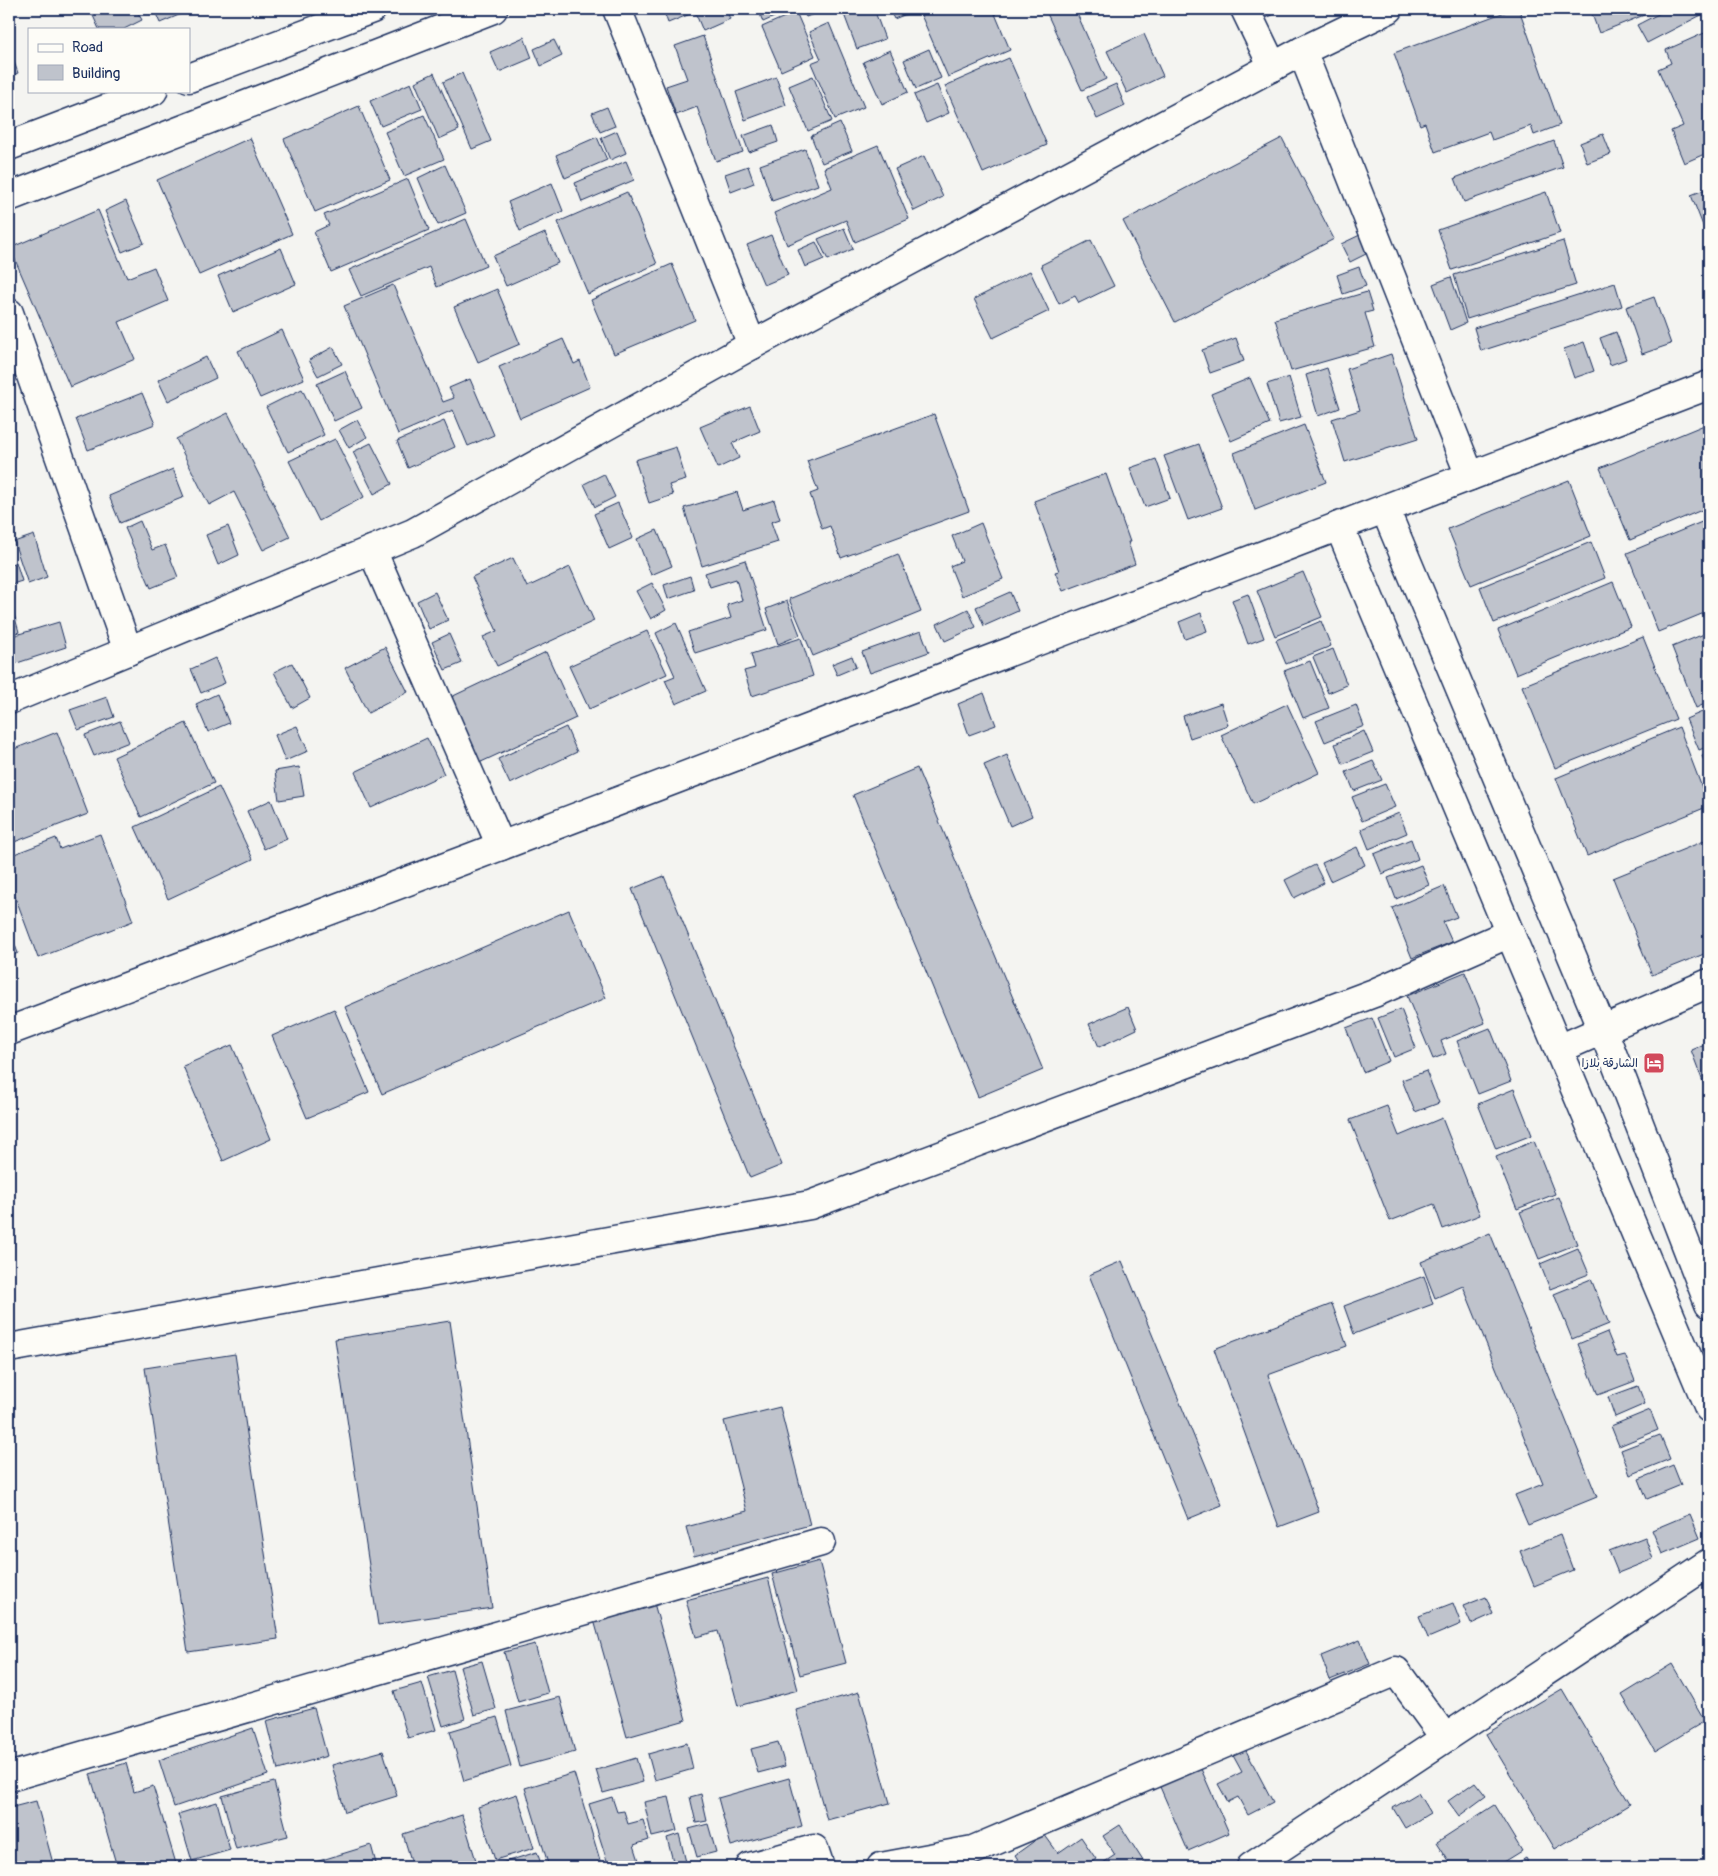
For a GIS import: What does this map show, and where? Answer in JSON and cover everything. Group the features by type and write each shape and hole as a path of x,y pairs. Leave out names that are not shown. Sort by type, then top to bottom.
{"street":[{"path":"190,78 372,9"},
{"path":"9,197 493,9"},
{"path":"617,9 752,345"},
{"path":"1244,9 1273,67"},
{"path":"9,700 412,533 752,345 1302,51 1389,9"},
{"path":"1302,51 1470,476"},
{"path":"9,146 150,92"},
{"path":"9,313 128,651"},
{"path":"9,1031 501,846 1709,385"},
{"path":"1385,509 1602,1030 1709,1304"},
{"path":"1340,526 1709,1408"},
{"path":"372,550 501,846"},
{"path":"9,1348 810,1206 1374,993 1510,933"},
{"path":"1559,1049 1709,983"},
{"path":"9,1777 821,1542"},
{"path":"1251,1867 1709,1562"},
{"path":"881,1867 973,1850 1396,1671 1445,1738"},
{"path":"750,1867 814,1848 820,1867"}],"building":[{"path":"90,9 136,9 142,20 126,28 99,28"},
{"path":"154,9 193,9 160,23"},
{"path":"663,9 726,9 730,19 703,31 695,12 668,23"},
{"path":"758,9 792,9 763,22"},
{"path":"802,9 820,9 821,11 806,17"},
{"path":"842,9 874,9 885,39 857,49"},
{"path":"889,9 913,9 914,11 894,19"},
{"path":"934,9 993,9 1010,50 948,77 921,15"},
{"path":"1045,9 1075,9 1106,79 1082,90"},
{"path":"1261,9 1286,9 1266,18"},
{"path":"1513,9 1519,9 1560,125 1534,135 1531,126 1492,140 1489,132 1435,152 1425,123 1420,125 1394,53"},
{"path":"1590,9 1648,9 1649,13 1599,33"},
{"path":"1668,9 1709,9 1709,11 1647,43 1637,25"},
{"path":"796,12 815,56 781,71 762,27"},
{"path":"829,23 864,107 835,119 811,63 821,59 809,32"},
{"path":"1709,31 1709,152 1684,163 1671,131 1683,126 1658,69 1671,63 1666,50"},
{"path":"1144,34 1163,76 1127,93 1107,51"},
{"path":"703,36 743,152 716,161 697,107 676,115 666,86 687,79 675,46"},
{"path":"524,37 532,58 499,72 490,52"},
{"path":"554,40 562,56 541,66 534,49"},
{"path":"9,48 18,73 9,77"},
{"path":"929,49 941,78 916,89 904,60"},
{"path":"890,50 908,92 882,104 863,62"},
{"path":"1009,58 1047,145 983,173 945,86"},
{"path":"434,73 459,130 439,139 415,82"},
{"path":"462,73 491,141 472,149 443,82"},
{"path":"813,76 832,121 808,131 789,86"},
{"path":"776,77 786,105 745,120 736,92"},
{"path":"411,83 422,109 381,126 370,101"},
{"path":"1116,84 1125,106 1097,119 1087,97"},
{"path":"937,85 949,113 926,123 914,95"},
{"path":"359,106 390,180 315,212 284,139"},
{"path":"607,107 615,126 600,132 592,113"},
{"path":"424,115 444,159 404,176 385,132"},
{"path":"840,123 852,151 822,163 811,136"},
{"path":"773,125 778,142 749,152 743,136"},
{"path":"617,131 626,153 610,160 601,138"},
{"path":"1603,134 1611,154 1587,163 1580,143"},
{"path":"597,137 607,160 565,178 556,155"},
{"path":"250,138 292,234 199,275 157,180"},
{"path":"1282,138 1334,239 1175,322 1123,221"},
{"path":"1554,141 1563,167 1464,202 1455,178"},
{"path":"878,145 909,219 855,242 846,220 787,245 774,213 832,188 824,168"},
{"path":"805,149 818,185 772,201 760,165"},
{"path":"924,156 943,197 914,211 895,169"},
{"path":"626,161 634,180 582,202 575,183"},
{"path":"445,165 466,213 438,225 418,178"},
{"path":"748,166 754,183 731,192 725,174"},
{"path":"408,179 429,230 331,272 314,232 329,225 324,215"},
{"path":"552,183 563,211 520,231 508,202"},
{"path":"1709,188 1709,241 1691,195"},
{"path":"627,192 657,264 588,294 558,222"},
{"path":"1546,192 1560,233 1452,270 1438,230"},
{"path":"126,201 144,243 122,252 105,211"},
{"path":"98,210 127,278 154,267 168,301 119,322 135,359 70,387 10,248"},
{"path":"466,219 486,266 437,287 429,267 361,296 349,270"},
{"path":"844,228 853,249 828,260 818,239"},
{"path":"545,233 558,263 506,286 493,256"},
{"path":"1362,234 1370,252 1350,262 1341,244"},
{"path":"771,235 788,275 764,285 747,245"},
{"path":"1091,240 1114,286 1079,303 1075,296 1059,304 1041,265"},
{"path":"1563,241 1576,285 1467,319 1454,275"},
{"path":"816,242 824,259 805,267 798,250"},
{"path":"281,248 296,284 233,312 218,276"},
{"path":"672,264 695,320 614,354 591,300"},
{"path":"1359,267 1366,286 1343,294 1337,275"},
{"path":"1030,271 1049,311 993,338 974,299"},
{"path":"1451,277 1466,323 1450,330 1433,284"},
{"path":"1615,283 1622,306 1481,351 1474,328"},
{"path":"393,285 443,402 454,398 449,388 470,379 494,435 468,446 453,410 398,434 344,306"},
{"path":"497,289 520,344 478,362 454,307"},
{"path":"1367,292 1373,311 1365,313 1375,347 1291,371 1275,319"},
{"path":"1654,297 1671,344 1642,354 1626,307"},
{"path":"282,330 304,379 260,398 238,351"},
{"path":"1616,332 1626,359 1610,365 1600,338"},
{"path":"1236,338 1244,361 1210,373 1202,350"},
{"path":"563,339 574,364 580,361 590,387 520,418 499,367"},
{"path":"1584,342 1594,371 1574,378 1564,349"},
{"path":"333,347 342,364 318,376 309,360"},
{"path":"1391,354 1418,439 1345,462 1332,419 1360,410 1347,369"},
{"path":"206,357 216,378 168,401 158,380"},
{"path":"1327,368 1340,408 1318,416 1306,375"},
{"path":"345,371 362,408 334,421 317,384"},
{"path":"1289,377 1301,417 1279,423 1267,384"},
{"path":"1250,378 1270,424 1231,441 1211,394"},
{"path":"302,389 324,435 288,452 266,407"},
{"path":"142,393 155,424 88,450 76,419"},
{"path":"750,406 760,431 732,443 739,458 718,468 700,427"},
{"path":"228,413 290,537 263,550 234,492 209,505 176,439"},
{"path":"934,414 969,511 841,558 830,526 822,529 810,494 818,491 807,461"},
{"path":"357,420 367,437 349,448 339,430"},
{"path":"444,421 455,447 408,468 397,441"},
{"path":"1709,423 1709,507 1630,540 1600,468"},
{"path":"1304,425 1326,482 1255,510 1234,453"},
{"path":"335,439 364,497 319,521 289,461"},
{"path":"371,443 392,484 374,494 353,452"},
{"path":"1199,444 1222,508 1188,520 1164,456"},
{"path":"676,447 686,480 669,485 673,495 649,503 635,460"},
{"path":"1156,459 1170,498 1145,507 1130,468"},
{"path":"173,469 184,497 120,523 109,496"},
{"path":"604,474 615,497 595,507 584,484"},
{"path":"1106,474 1130,542 1128,542 1135,564 1063,591 1055,572 1059,571 1034,501"},
{"path":"1569,480 1591,536 1471,585 1448,529"},
{"path":"737,492 743,510 774,500 780,519 771,522 778,542 702,566 684,508"},
{"path":"618,503 633,538 609,549 594,514"},
{"path":"1709,519 1709,611 1658,632 1627,553"},
{"path":"140,521 152,550 165,545 178,577 151,588 125,528"},
{"path":"981,523 1003,579 962,596 950,566 962,561 952,536"},
{"path":"228,526 239,555 218,565 206,535"},
{"path":"657,530 672,566 651,575 637,539"},
{"path":"34,535 47,577 28,584 14,542"},
{"path":"1591,542 1605,578 1494,623 1480,587"},
{"path":"898,554 921,612 813,656 789,599"},
{"path":"513,558 527,587 570,567 594,621 497,666 483,637 497,631 472,577"},
{"path":"745,560 767,630 695,653 688,632 731,618 727,605 742,600 736,579 710,587 705,573"},
{"path":"16,562 22,581 9,585 9,565"},
{"path":"1303,572 1322,617 1275,636 1257,591"},
{"path":"690,576 694,590 668,599 664,585"},
{"path":"1613,582 1631,627 1516,674 1498,630"},
{"path":"652,583 666,610 651,619 636,591"},
{"path":"435,592 448,620 429,629 417,601"},
{"path":"1010,592 1018,611 984,626 976,607"},
{"path":"1248,594 1264,638 1248,644 1232,600"},
{"path":"9,597 19,632 9,635"},
{"path":"787,601 800,635 778,644 766,609"},
{"path":"968,609 976,627 945,641 937,624"},
{"path":"1201,613 1207,631 1185,639 1179,622"},
{"path":"1321,621 1331,646 1286,664 1276,640"},
{"path":"59,622 66,647 14,664 9,646 9,637"},
{"path":"676,623 706,691 676,704 665,680 675,676 656,633"},
{"path":"647,631 667,674 589,709 569,666"},
{"path":"921,631 929,652 870,673 862,652"},
{"path":"1709,632 1709,702 1696,708 1672,647"},
{"path":"449,634 462,663 445,670 432,642"},
{"path":"1643,637 1676,719 1555,768 1522,686"},
{"path":"801,638 813,676 752,696 744,671 755,668 751,654"},
{"path":"385,647 408,692 368,713 345,668"},
{"path":"1333,649 1347,685 1328,693 1313,657"},
{"path":"546,652 576,718 479,763 449,698"},
{"path":"852,656 856,667 837,675 832,664"},
{"path":"215,658 225,683 201,693 191,669"},
{"path":"1310,661 1329,708 1303,718 1284,671"},
{"path":"292,663 310,698 292,708 274,672"},
{"path":"984,693 996,725 969,735 958,704"},
{"path":"217,694 229,723 208,732 196,704"},
{"path":"107,697 114,717 78,730 70,710"},
{"path":"1221,703 1228,725 1190,738 1183,716"},
{"path":"1287,704 1319,773 1253,804 1221,735"},
{"path":"1356,705 1364,726 1325,742 1316,721"},
{"path":"1709,709 1709,746 1699,750 1686,719"},
{"path":"120,721 129,742 94,756 85,735"},
{"path":"186,723 214,783 141,817 114,757"},
{"path":"297,726 308,751 285,761 275,735"},
{"path":"566,727 577,752 510,784 498,759"},
{"path":"1679,727 1709,806 1587,856 1556,778"},
{"path":"1364,731 1373,752 1343,764 1335,744"},
{"path":"57,732 88,814 9,844 9,751"},
{"path":"427,738 444,774 371,808 355,772"},
{"path":"1709,753 1709,773 1702,756"},
{"path":"1007,755 1032,816 1010,826 984,765"},
{"path":"1373,761 1382,780 1354,791 1346,772"},
{"path":"299,767 304,796 279,800 275,771"},
{"path":"917,768 1043,1070 978,1097 853,795"},
{"path":"1385,784 1395,807 1362,821 1352,797"},
{"path":"219,787 253,859 168,899 135,827"},
{"path":"271,800 287,839 264,849 247,811"},
{"path":"1399,813 1407,833 1369,849 1361,829"},
{"path":"100,834 133,921 38,958 9,880 9,856 56,838 60,849"},
{"path":"1411,839 1418,859 1382,874 1374,854"},
{"path":"1709,839 1709,952 1652,975 1613,878"},
{"path":"1357,847 1365,865 1330,881 1322,863"},
{"path":"1315,865 1324,883 1294,898 1285,880"},
{"path":"1421,865 1429,885 1396,899 1388,878"},
{"path":"664,876 782,1165 750,1178 632,889"},
{"path":"1444,886 1457,917 1443,922 1452,942 1412,958 1392,908"},
{"path":"569,910 606,998 382,1094 345,1007"},
{"path":"9,930 18,953 9,957"},
{"path":"1465,972 1485,1023 1441,1041 1446,1054 1433,1059 1407,996"},
{"path":"1128,1007 1137,1029 1099,1047 1089,1024"},
{"path":"334,1009 369,1092 307,1118 272,1036"},
{"path":"1401,1009 1416,1048 1394,1057 1378,1018"},
{"path":"1372,1018 1389,1061 1363,1072 1346,1028"},
{"path":"1490,1028 1511,1081 1478,1094 1457,1041"},
{"path":"1709,1042 1709,1098 1691,1050"},
{"path":"232,1045 271,1139 223,1161 183,1066"},
{"path":"1426,1071 1439,1103 1415,1112 1402,1080"},
{"path":"1514,1089 1532,1135 1496,1149 1478,1104"},
{"path":"1387,1106 1399,1136 1442,1118 1480,1215 1443,1229 1434,1204 1390,1221 1350,1120"},
{"path":"1534,1141 1555,1194 1517,1209 1496,1157"},
{"path":"1559,1197 1577,1244 1539,1259 1520,1212"},
{"path":"1490,1233 1597,1497 1528,1525 1515,1495 1543,1484 1463,1286 1435,1298 1421,1262"},
{"path":"1578,1248 1589,1274 1550,1289 1540,1264"},
{"path":"1122,1261 1222,1505 1188,1519 1089,1275"},
{"path":"1424,1276 1433,1304 1354,1334 1344,1306"},
{"path":"1591,1279 1609,1324 1572,1339 1554,1294"},
{"path":"1332,1304 1347,1346 1268,1375 1319,1512 1279,1527 1214,1349"},
{"path":"450,1321 492,1608 378,1625 335,1339"},
{"path":"1607,1332 1617,1357 1625,1355 1635,1381 1598,1395 1578,1344"},
{"path":"235,1354 278,1639 188,1652 145,1368"},
{"path":"1638,1386 1645,1404 1615,1417 1608,1397"},
{"path":"780,1407 810,1525 694,1556 686,1527 747,1511 724,1421"},
{"path":"1650,1410 1658,1430 1619,1446 1611,1426"},
{"path":"1660,1435 1670,1459 1630,1475 1621,1450"},
{"path":"1673,1465 1681,1485 1647,1499 1639,1479"},
{"path":"1690,1514 1700,1538 1662,1554 1652,1530"},
{"path":"1560,1535 1573,1570 1534,1586 1520,1551"},
{"path":"1645,1537 1653,1559 1618,1573 1609,1551"},
{"path":"819,1561 846,1663 800,1675 772,1574"},
{"path":"768,1578 798,1690 738,1706 718,1631 696,1637 686,1600"},
{"path":"1486,1597 1493,1614 1471,1624 1463,1606"},
{"path":"654,1603 686,1720 627,1737 594,1620"},
{"path":"1453,1603 1461,1624 1428,1638 1419,1616"},
{"path":"1360,1640 1370,1664 1330,1680 1321,1656"},
{"path":"535,1644 548,1693 518,1702 504,1652"},
{"path":"482,1661 496,1709 474,1715 460,1667"},
{"path":"1672,1664 1705,1721 1655,1751 1622,1695"},
{"path":"452,1670 465,1719 443,1726 428,1677"},
{"path":"422,1683 436,1730 408,1738 394,1691"},
{"path":"1562,1689 1630,1804 1555,1849 1486,1734"},
{"path":"859,1692 890,1803 827,1820 796,1710"},
{"path":"560,1697 575,1752 520,1767 506,1711"},
{"path":"314,1708 327,1756 278,1770 266,1721"},
{"path":"497,1717 511,1766 464,1781 450,1731"},
{"path":"253,1728 268,1775 174,1807 159,1760"},
{"path":"778,1742 785,1766 758,1773 751,1749"},
{"path":"687,1743 693,1769 655,1780 648,1754"},
{"path":"1242,1743 1273,1802 1248,1815 1238,1797 1228,1802 1218,1784 1242,1772 1230,1750"},
{"path":"383,1751 397,1796 345,1812 332,1765"},
{"path":"636,1758 643,1782 603,1793 596,1770"},
{"path":"1198,1762 1229,1833 1188,1851 1157,1780"},
{"path":"126,1763 134,1792 153,1786 177,1867 117,1867 90,1774"},
{"path":"574,1773 602,1867 549,1867 525,1788"},
{"path":"789,1778 802,1826 731,1846 718,1798"},
{"path":"274,1782 288,1836 236,1849 222,1796"},
{"path":"1475,1782 1486,1796 1459,1816 1448,1801"},
{"path":"1418,1793 1430,1813 1405,1828 1393,1808"},
{"path":"517,1794 534,1848 495,1860 478,1807"},
{"path":"701,1794 707,1821 696,1823 690,1797"},
{"path":"612,1797 617,1812 624,1811 628,1824 643,1820 649,1840 634,1845 641,1867 609,1867 589,1804"},
{"path":"669,1797 677,1831 652,1837 644,1802"},
{"path":"36,1801 54,1867 9,1867 9,1808"},
{"path":"217,1802 230,1850 192,1861 178,1814"},
{"path":"1494,1805 1522,1851 1496,1867 1453,1867 1437,1842"},
{"path":"462,1815 478,1867 413,1867 403,1834"},
{"path":"708,1824 716,1852 697,1857 689,1829"},
{"path":"1120,1825 1147,1867 1105,1867 1103,1863 1115,1855 1103,1836"},
{"path":"679,1834 686,1862 674,1865 667,1838"},
{"path":"1044,1834 1058,1853 1081,1837 1096,1859 1085,1867 1023,1867 1015,1855"},
{"path":"371,1845 377,1867 310,1867 309,1864"},
{"path":"537,1852 542,1867 496,1867 495,1865"},
{"path":"1525,1858 1530,1867 1510,1867"}],"place":[{"name":"الشارقة بلازا","path":"1654,1063"}]}
